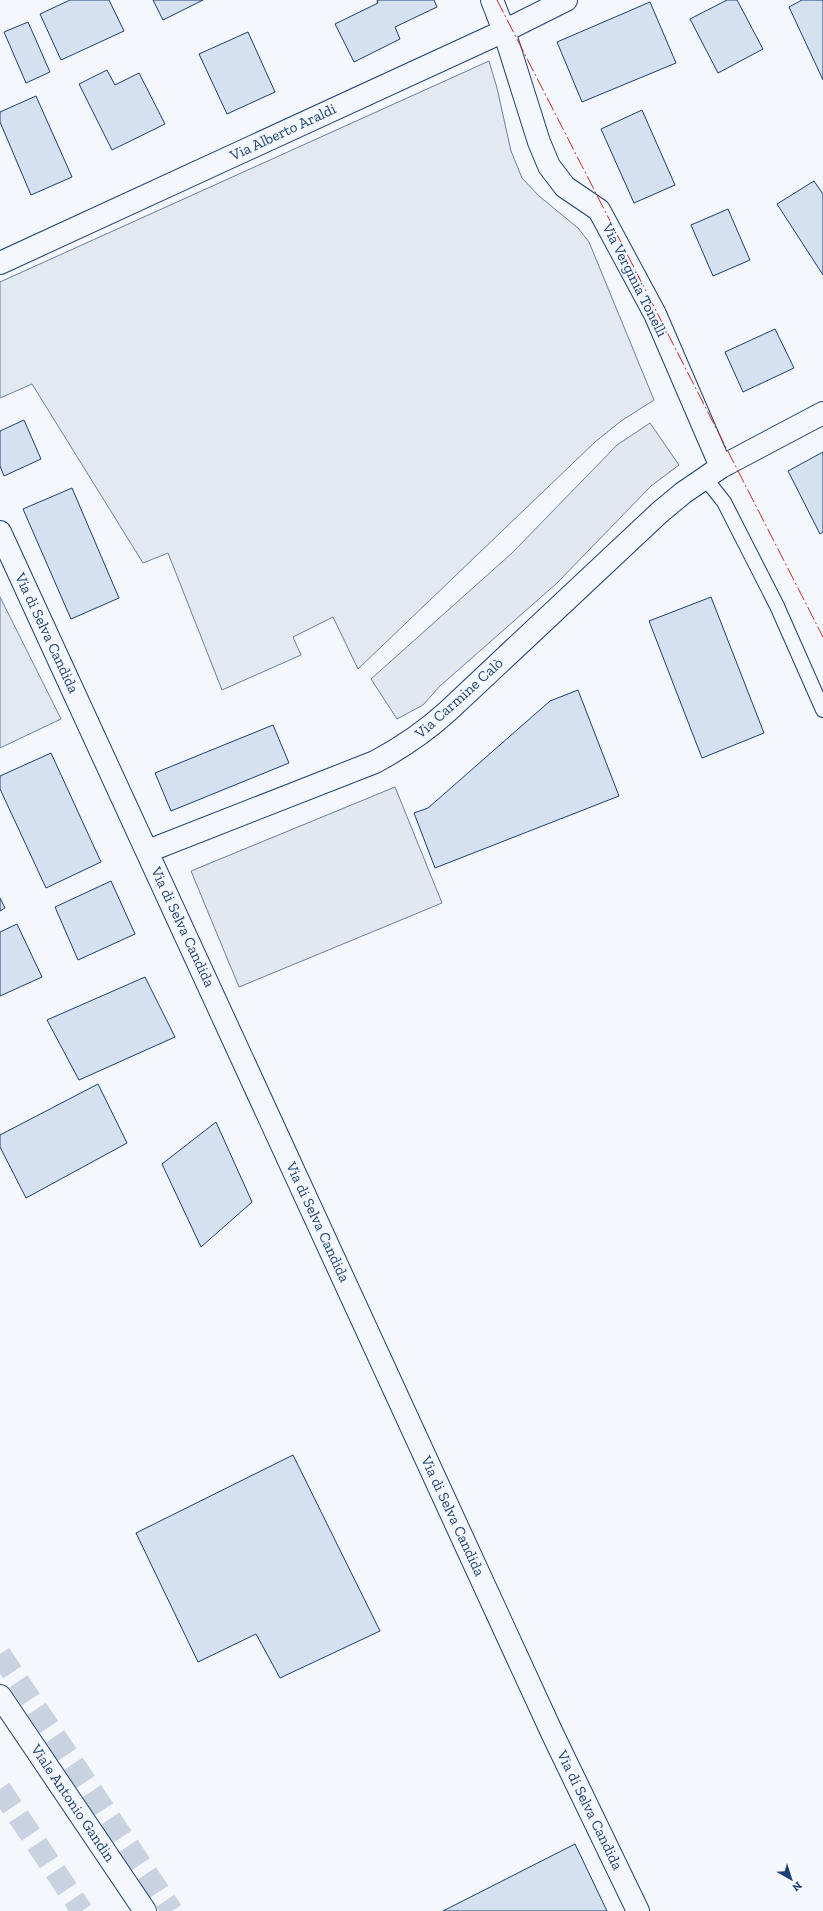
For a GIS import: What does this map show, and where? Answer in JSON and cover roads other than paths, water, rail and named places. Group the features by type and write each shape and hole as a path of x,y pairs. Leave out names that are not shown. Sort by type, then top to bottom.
{"street":[{"name":"Via Verginia Tonelli","path":"492,0 504,30 539,142 549,166 564,187 599,210 655,314 713,472"},
{"name":"Via Alberto Araldi","path":"0,263 566,0"},
{"path":"713,472 823,413"},
{"name":"Via Carmine Calò","path":"148,851 375,762 406,744 448,712 659,513 713,472"},
{"name":"Via di Selva Candida","path":"0,532 148,851 553,1735 638,1911"},
{"name":"Viale Antonio Gandin","path":"0,1696 145,1911"}],"lane":[{"path":"713,472 724,502 770,592 823,710"}],"tunnel":[{"path":"0,1654 172,1911"},
{"path":"0,1789 82,1911"}]}
